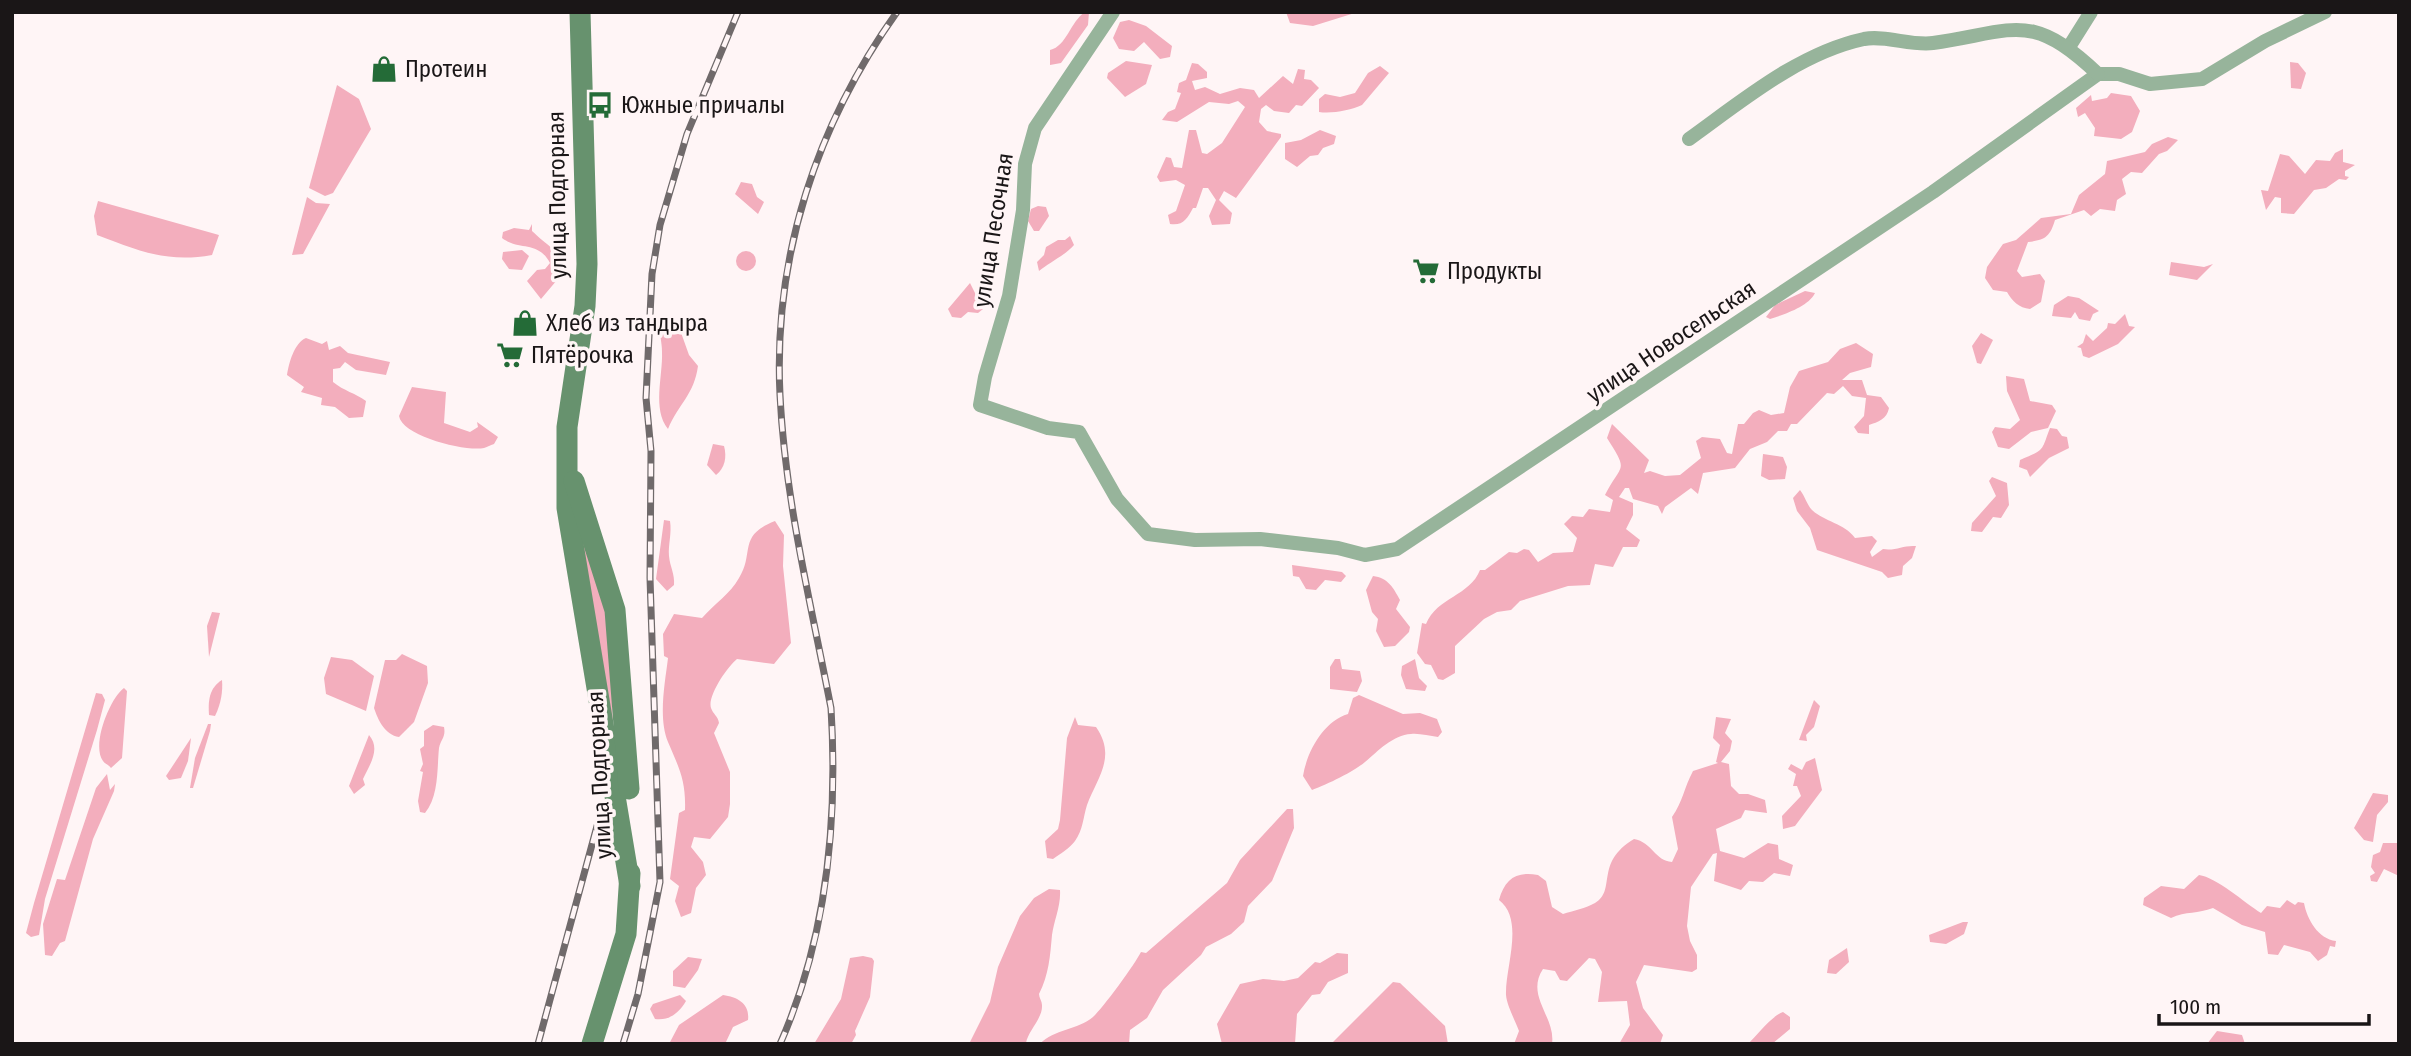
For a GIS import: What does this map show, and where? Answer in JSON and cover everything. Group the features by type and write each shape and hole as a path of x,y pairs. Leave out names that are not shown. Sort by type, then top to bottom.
{"main road":[{"name":"улица Подгорная","path":"580,12 587,264 585,306 567,427 567,508 630,886"},
{"name":"улица Подгорная","path":"567,460 615,610 624,748 633,825 626,934 592,1044"}],"street":[{"name":"улица Песочная","path":"1048,428 980,405 985,377 1009,296 1023,210 1024,164 1035,128 1113,12"},
{"path":"2069,47 2091,12"},
{"path":"1689,139 1802,63 1865,39 1930,43 2006,29 2032,29 2069,47 2098,74 2119,74 2150,84 2202,79 2265,41 2325,12"},
{"name":"улица Новосельская","path":"1048,428 1079,432 1117,499 1148,534 1195,540 1260,539 1365,555 1397,549 1911,207 2035,122 2098,74"}],"shaded area":[{"path":"1085,12 1089,12 1088,25 1061,63 1050,65 1050,50 1061,44"},
{"path":"1286,12 1358,12 1313,26 1290,23"},
{"path":"1129,20 1146,26 1172,46 1170,57 1160,59 1144,42 1134,51 1119,49 1113,38 1120,22"},
{"path":"1126,61 1152,65 1146,84 1125,97 1107,78 1108,73"},
{"path":"2290,62 2298,63 2306,73 2301,89 2291,88"},
{"path":"1192,63 1198,64 1207,72 1207,78 1192,81 1195,90 1205,87 1220,94 1240,88 1254,90 1259,98 1283,76 1293,84 1298,69 1305,70 1304,79 1311,80 1319,88 1302,106 1296,105 1289,113 1274,111 1266,105 1261,109 1259,122 1267,131 1281,134 1281,137 1236,198 1224,191 1219,200 1232,213 1230,224 1212,225 1209,216 1216,200 1208,188 1203,188 1196,208 1193,208 1187,218 1181,223 1170,224 1168,215 1176,211 1185,185 1176,180 1160,182 1157,177 1166,157 1171,158 1174,167 1182,168 1189,130 1196,130 1202,153 1207,154 1222,143 1245,107 1238,101 1229,104 1209,102 1177,122 1162,120 1168,112 1175,109 1181,93 1177,92 1179,83 1186,80"},
{"path":"1380,66 1389,73 1362,105 1341,111 1319,112 1319,99 1325,94 1340,97 1355,93 1368,73"},
{"path":"337,85 359,99 371,129 333,193 325,196 309,188"},
{"path":"2111,93 2131,96 2140,111 2132,132 2121,139 2094,136 2095,128 2085,113 2078,117 2076,108 2091,95 2092,101 2107,98"},
{"path":"1320,130 1336,136 1334,144 1323,148 1318,155 1310,156 1297,167 1285,159 1285,143 1301,140"},
{"path":"2168,137 2178,140 2167,151 2159,154 2142,173 2131,172 2122,179 2126,194 2117,200 2115,211 2100,209 2091,216 2084,210 2055,220 2046,237 2028,242 2017,271 2022,277 2040,274 2045,281 2041,302 2030,309 2022,307 2016,304 2007,292 1993,290 1985,278 1987,267 2003,244 2016,240 2041,218 2071,214 2079,195 2105,174 2107,161 2145,152 2152,144"},
{"path":"2343,149 2343,162 2355,165 2345,171 2345,176 2349,177 2346,180 2339,179 2326,188 2314,190 2294,214 2281,213 2281,198 2275,197 2266,210 2261,190 2268,191 2280,154 2289,156 2305,174 2316,160 2330,161 2335,153"},
{"path":"741,182 752,184 757,197 764,202 758,214 735,194"},
{"path":"307,197 316,203 330,204 303,254 292,255"},
{"path":"98,201 219,235 212,255 181,258 153,254 97,235 94,216"},
{"path":"1046,207 1049,216 1039,231 1034,231 1028,221 1031,209"},
{"path":"532,224 532,231 556,253 569,274 557,280 541,299 527,281 537,270 545,269 550,263 540,251 502,238 503,232 514,228 529,230"},
{"path":"1070,236 1074,245 1039,271 1037,262 1044,255 1046,247"},
{"path":"522,250 529,256 522,270 509,269 502,259 503,252"},
{"path":"746,251 753,254 756,261 753,268 746,271 739,268 736,261 739,254"},
{"path":"2171,262 2204,267 2213,264 2197,280 2169,275"},
{"path":"970,283 983,309 978,313 968,312 961,318 952,317 948,309"},
{"path":"1805,291 1815,293 1802,306 1770,319 1766,317 1775,305"},
{"path":"2068,296 2079,298 2099,311 2093,314 2090,321 2079,319 2075,312 2071,318 2052,316 2054,305"},
{"path":"2125,314 2129,326 2135,327 2118,344 2089,358 2083,356 2081,348 2077,347 2083,343 2086,334 2093,341 2107,328 2108,323 2115,324"},
{"path":"665,322 679,327 689,355 698,366 690,392 668,429 660,412 659,402 662,361 660,329"},
{"path":"1981,333 1993,340 1981,364 1977,363 1972,346"},
{"path":"306,338 322,344 327,341 329,350 340,346 348,353 390,362 386,375 356,370 345,362 340,368 333,369 333,382 366,401 363,417 349,418 335,407 321,405 322,398 301,392 304,387 287,375 295,349"},
{"path":"1856,343 1873,354 1871,367 1850,373 1842,380 1862,380 1867,395 1881,397 1889,408 1884,417 1869,425 1869,434 1858,433 1854,427 1864,416 1866,398 1852,396 1843,386 1834,394 1827,393 1797,424 1791,424 1787,431 1778,431 1767,442 1750,449 1735,468 1703,473 1698,494 1691,488 1665,507 1662,514 1658,506 1633,499 1629,488 1625,488 1619,497 1633,503 1633,515 1626,529 1640,540 1637,547 1623,547 1613,567 1595,564 1590,585 1568,586 1520,601 1511,610 1497,612 1484,619 1455,646 1455,673 1443,680 1438,679 1431,665 1425,664 1417,653 1422,623 1426,624 1438,608 1469,586 1480,570 1485,570 1509,552 1517,553 1524,549 1529,550 1538,562 1553,553 1573,552 1577,538 1564,524 1572,516 1583,517 1589,509 1610,512 1613,500 1605,495 1621,467 1607,438 1612,424 1649,460 1644,473 1650,471 1665,476 1680,475 1701,458 1696,441 1702,437 1720,439 1727,453 1732,454 1738,424 1744,424 1759,410 1771,415 1784,413 1790,387 1799,371 1828,362 1840,349"},
{"path":"2006,376 2024,379 2030,401 2052,405 2056,411 2048,428 2031,432 2009,449 1998,447 1992,432 1995,427 2010,429 2020,420 2007,391"},
{"path":"412,387 446,392 444,423 470,432 478,427 477,422 498,437 494,444 484,448 464,448 436,441 411,430 399,416"},
{"path":"2050,428 2057,429 2062,436 2067,437 2069,448 2049,458 2030,477 2027,470 2019,467 2020,460 2041,448"},
{"path":"713,444 724,446 725,454 725,462 716,475 707,465"},
{"path":"1763,454 1783,457 1787,467 1785,479 1769,480 1761,476"},
{"path":"1992,477 2007,483 2009,505 2001,518 1993,517 1982,532 1971,531 1972,523 1996,496 1989,481"},
{"path":"1800,490 1810,508 1817,514 1845,529 1855,538 1872,536 1877,541 1870,552 1872,557 1883,549 1916,546 1912,558 1903,566 1902,575 1888,578 1882,572 1817,550 1810,528 1797,511 1793,498"},
{"path":"574,503 609,622 613,726"},
{"path":"664,520 670,521 669,556 674,581 674,585 667,591 656,579"},
{"path":"775,521 784,535 783,566 791,643 774,664 737,659 724,674 712,696 711,708 719,723 714,733 730,772 730,804 728,817 710,839 694,837 691,847 703,862 706,875 696,888 691,913 681,917 675,901 679,886 670,879 679,813 685,810 685,800 681,774 663,722 668,658 664,656 663,634 674,614 702,618 727,594 744,569 751,539 763,527"},
{"path":"1292,565 1342,572 1346,576 1341,582 1325,580 1316,590 1306,589 1299,577 1293,576"},
{"path":"1373,576 1383,579 1392,587 1400,600 1396,609 1410,627 1409,632 1395,646 1384,647 1376,631 1378,619 1372,612 1366,590"},
{"path":"212,612 220,613 209,657 207,626"},
{"path":"402,654 427,666 428,683 414,722 399,737 386,730 374,708 385,660 396,660"},
{"path":"331,657 352,660 374,676 366,711 326,694 324,678"},
{"path":"1335,659 1340,659 1342,669 1360,671 1362,681 1357,692 1330,689 1330,667"},
{"path":"1415,659 1419,678 1427,686 1425,691 1406,689 1401,675 1402,666"},
{"path":"222,680 217,711 215,716 209,715 210,695"},
{"path":"124,688 127,691 122,758 111,768 103,761 99,744 108,711"},
{"path":"96,693 102,694 105,700 45,899 39,935 31,937 26,933"},
{"path":"1359,695 1403,714 1420,713 1437,719 1442,732 1438,737 1414,734 1398,737 1354,770 1312,790 1303,776 1308,757 1324,730 1348,714 1353,698"},
{"path":"1814,700 1820,706 1814,727 1806,735 1807,741 1799,740"},
{"path":"1075,717 1078,725 1096,727 1105,748 1105,758 1078,837 1053,859 1047,858 1045,841 1058,829 1060,820 1067,738"},
{"path":"1716,717 1731,719 1725,733 1732,741 1730,751 1721,762 1729,764 1731,786 1739,794 1765,800 1767,813 1745,810 1741,818 1716,829 1720,851 1744,858 1768,843 1778,845 1779,859 1793,865 1790,876 1774,873 1763,882 1749,881 1741,890 1714,881 1717,853 1713,854 1691,887 1687,926 1697,955 1697,969 1692,972 1644,965 1636,982 1643,1008 1663,1035 1660,1044 1619,1044 1630,1025 1627,1001 1598,1002 1602,972 1595,959 1589,958 1567,981 1560,980 1555,971 1543,969 1538,979 1537,988 1550,1025 1552,1044 1514,1044 1519,1031 1506,995 1512,944 1511,919 1499,900 1508,882 1523,874 1538,875 1546,881 1552,907 1563,914 1591,905 1601,898 1614,857 1634,839 1645,844 1661,858 1672,862 1678,849 1672,817 1690,777 1693,771 1718,763 1720,745 1713,738"},
{"path":"208,724 211,724 210,731 193,788 190,788 195,758"},
{"path":"433,725 444,727 444,733 439,748 435,790 425,813 420,812 418,801 423,772 420,771 423,764 420,749 424,746 424,731"},
{"path":"369,735 374,746 373,757 363,779 365,785 354,794 349,786"},
{"path":"191,738 188,761 181,778 169,780 166,776"},
{"path":"1815,758 1822,790 1795,826 1783,829 1782,816 1801,796 1797,786 1793,786 1796,774 1788,769 1791,764 1802,770 1806,762"},
{"path":"107,774 110,790 115,784 114,791 93,839 65,941 60,943 52,956 45,955 43,924 57,879 65,880 96,788"},
{"path":"2373,793 2388,795 2388,802 2377,815 2373,842 2364,840 2354,828"},
{"path":"1287,809 1293,809 1294,828 1272,881 1248,906 1244,922 1231,934 1206,947 1201,955 1163,990 1147,1018 1130,1030 1129,1044 1040,1044 1052,1035 1093,1017 1141,952 1146,953 1227,883 1240,860"},
{"path":"2383,843 2399,843 2399,876 2384,869 2377,882 2371,881 2370,876 2375,873 2371,867 2373,855 2380,852"},
{"path":"2199,875 2222,885 2261,913 2267,906 2280,908 2287,900 2295,905 2298,902 2304,903 2314,927 2324,936 2336,941 2335,947 2330,946 2327,955 2318,961 2310,952 2284,945 2278,955 2268,954 2265,932 2242,925 2213,908 2171,918 2143,905 2144,898 2161,886 2184,889"},
{"path":"1049,889 1060,890 1059,902 1047,972 1039,994 1042,1010 1026,1043 1033,1044 969,1044 990,1002 998,967 1020,916 1034,898"},
{"path":"1968,922 1964,934 1946,944 1930,942 1929,935"},
{"path":"1847,948 1849,962 1836,974 1827,973 1829,960"},
{"path":"1337,953 1348,954 1348,973 1328,982 1320,994 1312,995 1297,1014 1295,1044 1222,1044 1217,1024 1240,984 1263,979 1284,981 1298,978 1315,962 1320,963"},
{"path":"863,956 874,961 870,997 851,1044 814,1044 841,999 850,958"},
{"path":"688,957 702,959 698,970 685,988 673,986 673,971"},
{"path":"1393,982 1400,983 1445,1026 1448,1044 1331,1044"},
{"path":"680,995 686,1001 677,1012 665,1019 655,1019 650,1009 653,1004"},
{"path":"723,995 742,1002 748,1014 748,1020 733,1027 725,1044 669,1044 679,1025"},
{"path":"1783,1012 1790,1017 1790,1029 1772,1044 1748,1044 1770,1021"},
{"path":"2217,1031 2242,1035 2245,1044 2207,1044"}],"railway":[{"path":"623,1044 638,994 660,882 650,578 651,451 646,398 652,274 660,225 687,134 738,12"},
{"path":"780,1044 796,1004 819,921 826,879 833,794 831,708 800,552 783,434 780,343 784,292 806,193 823,146 844,100 897,12"},
{"path":"538,1044 603,804"}],"place":[{"name":"Протеин","path":"384,69"},
{"name":"Южные причалы","path":"600,105"},
{"name":"Продукты","path":"1426,271"},
{"name":"Хлеб из тандыра","path":"525,323"},
{"name":"Пятёрочка","path":"510,355"}]}
